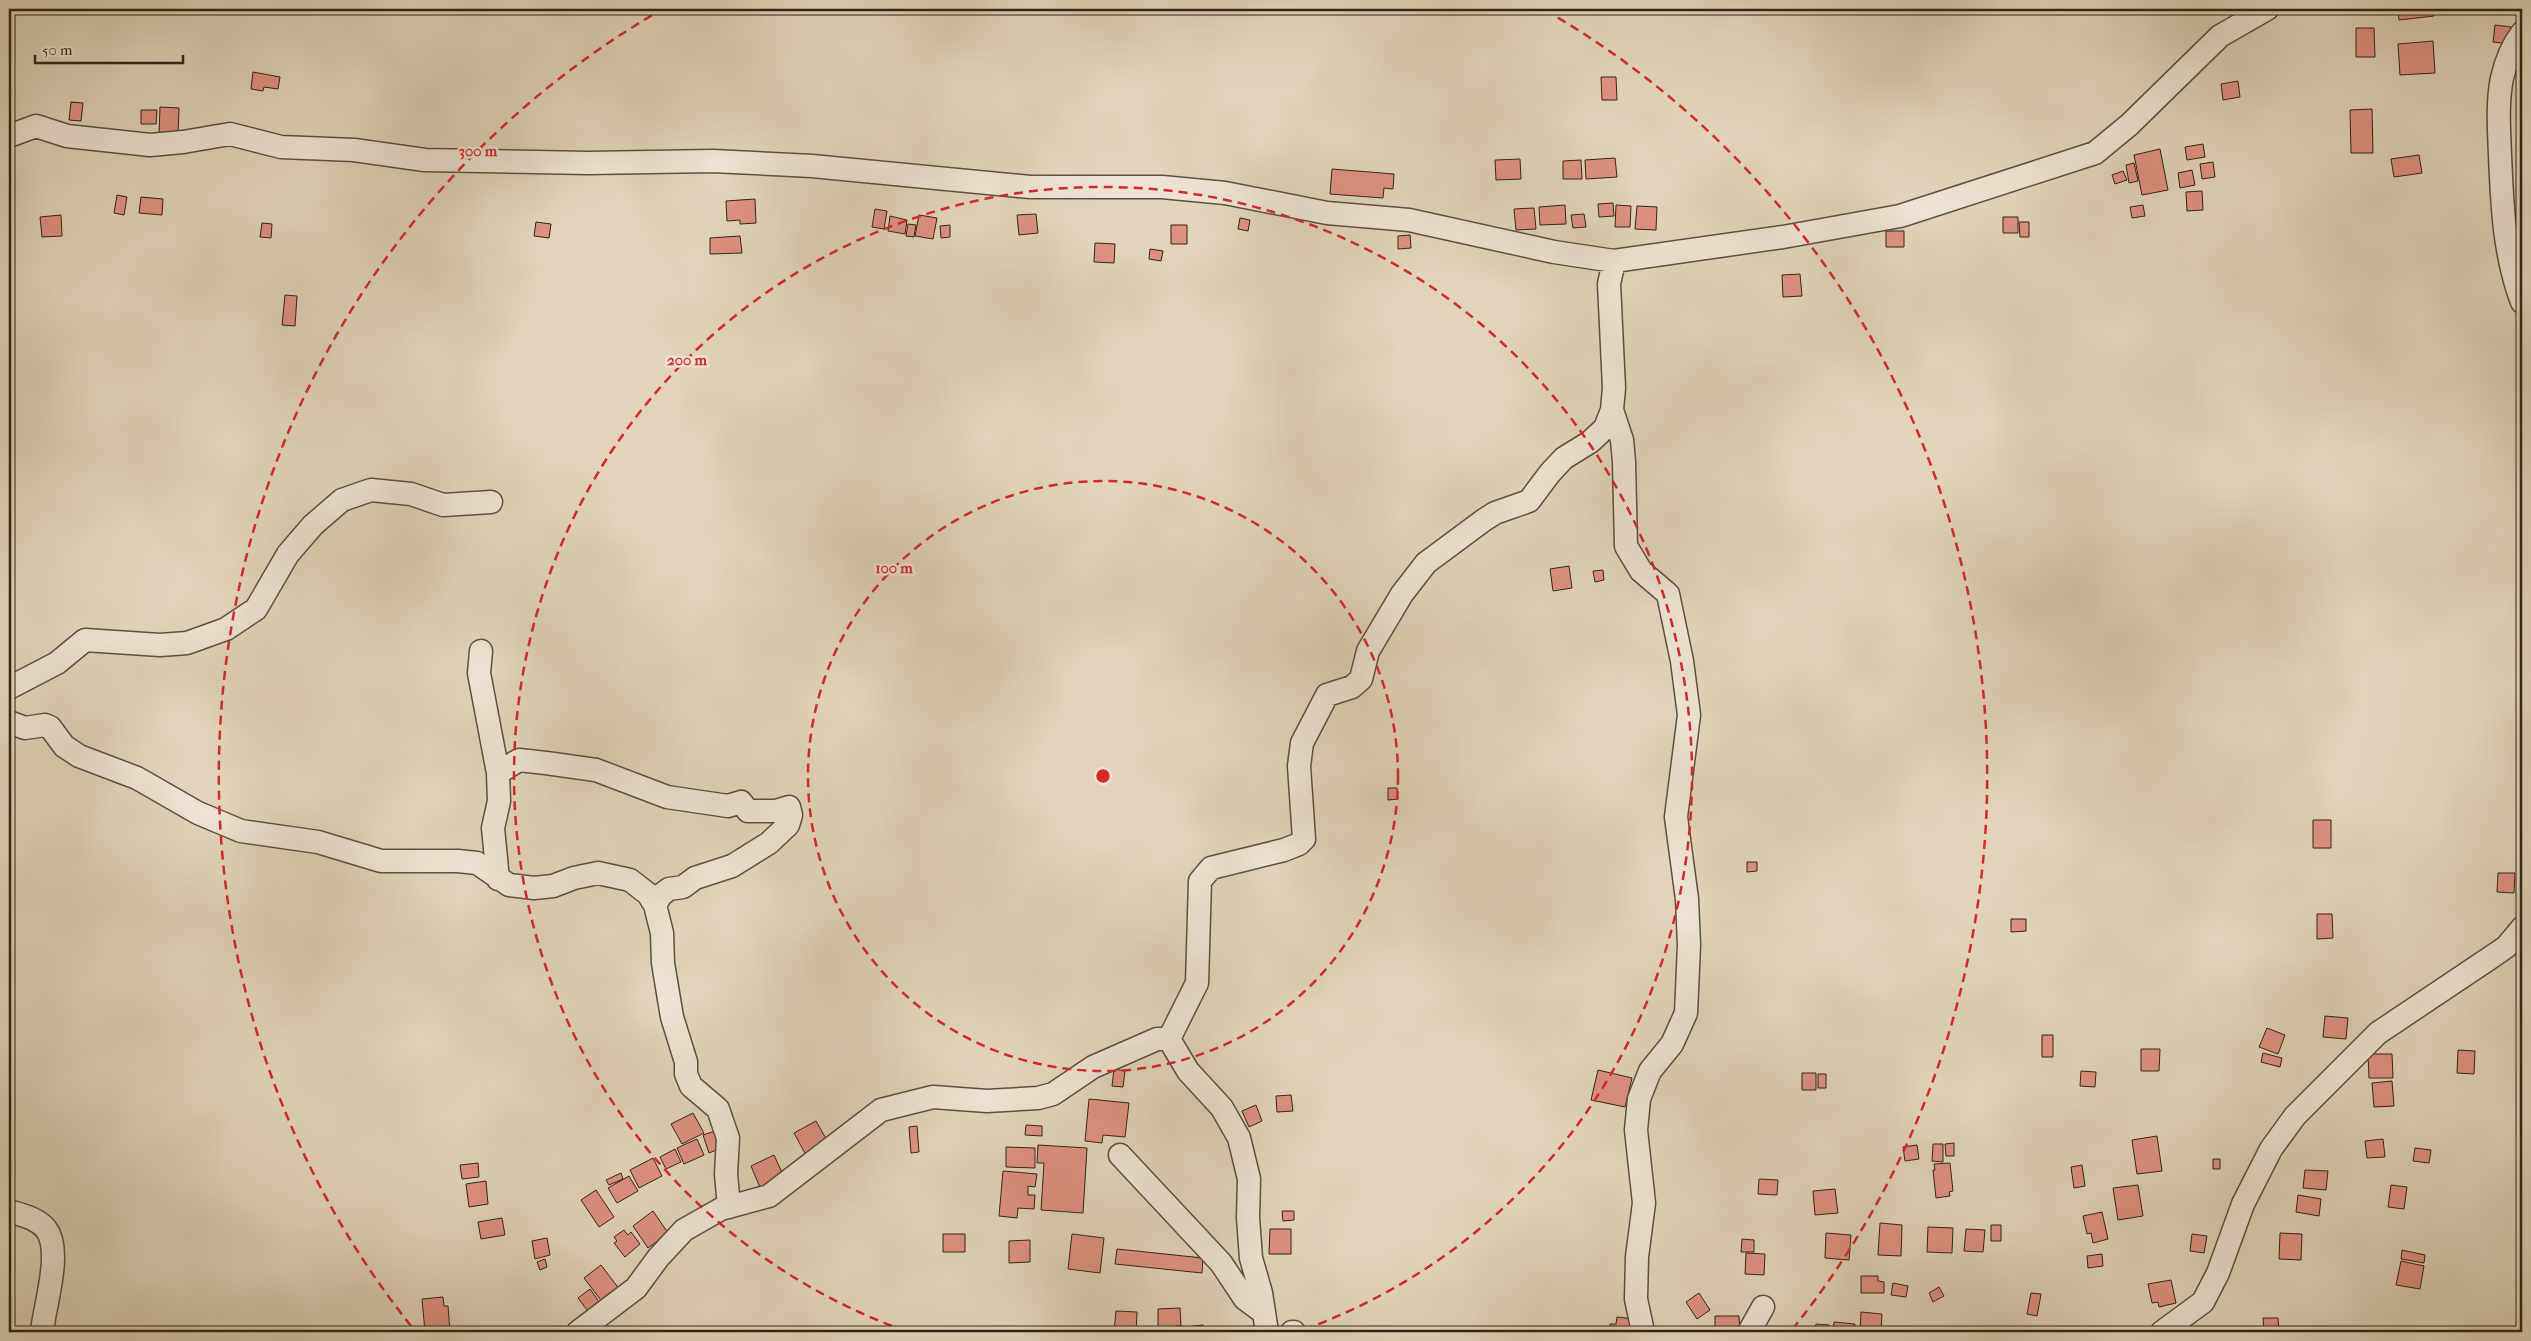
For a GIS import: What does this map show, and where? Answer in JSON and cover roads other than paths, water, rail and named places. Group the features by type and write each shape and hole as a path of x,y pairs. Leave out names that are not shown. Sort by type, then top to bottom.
{"street":[{"path":"9,136 36,126 67,136 150,145 183,142 230,134 281,147 354,150 425,160 588,163 712,161 812,166 1030,187 1162,187 1225,193 1327,213 1410,220 1554,252 1614,260 1784,237 1900,216 2096,153 2129,125 2220,36 2267,9"},
{"path":"2522,33 2512,46 2502,77 2498,109 2502,202 2514,229 2512,276 2522,302"},
{"path":"1169,1039 1197,983 1200,881 1211,868 1284,850 1299,844 1304,839 1299,766 1302,743 1316,712 1327,695 1352,686 1361,680 1368,651 1402,594 1426,563 1495,513 1529,501 1564,458 1590,442 1605,428 1612,410 1614,388 1609,284 1614,260"},
{"path":"1612,410 1622,440 1626,546 1641,571 1668,594 1682,661 1689,715 1676,817 1688,899 1689,945 1686,1014 1672,1044 1650,1072 1639,1098 1636,1130 1644,1203 1637,1256 1636,1300 1643,1332"},
{"path":"9,688 57,663 85,640 160,645 187,643 226,629 256,608 288,554 313,525 342,500 371,490 411,494 443,505 491,502"},
{"path":"481,651 479,672 498,773 499,801 493,828 498,879"},
{"path":"9,722 25,728 41,724 50,727 64,746 80,756 137,778 198,813 241,830 318,842 381,861 458,861 477,864 489,870 508,885 534,888 553,886 574,878 598,874 630,880 648,894 655,905 662,933 663,963 672,1017 686,1062 686,1074 691,1086 718,1109 728,1138 726,1174 729,1207"},
{"path":"498,773 519,760 546,763 596,770 667,797 728,806 741,802 748,811 776,811 789,807 791,814 788,825 770,842 732,866 695,878 683,887 669,890 660,895 655,905"},
{"path":"2162,1332 2203,1302 2218,1273 2247,1196 2271,1149 2295,1116 2378,1034 2506,947 2522,928"},
{"path":"578,1332 636,1288 658,1258 684,1230 721,1209 768,1196 881,1110 933,1097 988,1101 1038,1098 1053,1094 1093,1067 1157,1039 1169,1039"},
{"path":"1169,1039 1188,1071 1222,1108 1239,1138 1249,1179 1248,1218 1251,1258 1262,1293 1266,1323"},
{"path":"1120,1155 1221,1263 1245,1299 1266,1323"},
{"path":"9,1211 32,1218 47,1230 52,1251 53,1276 42,1332"},
{"path":"1749,1332 1763,1307"}]}
